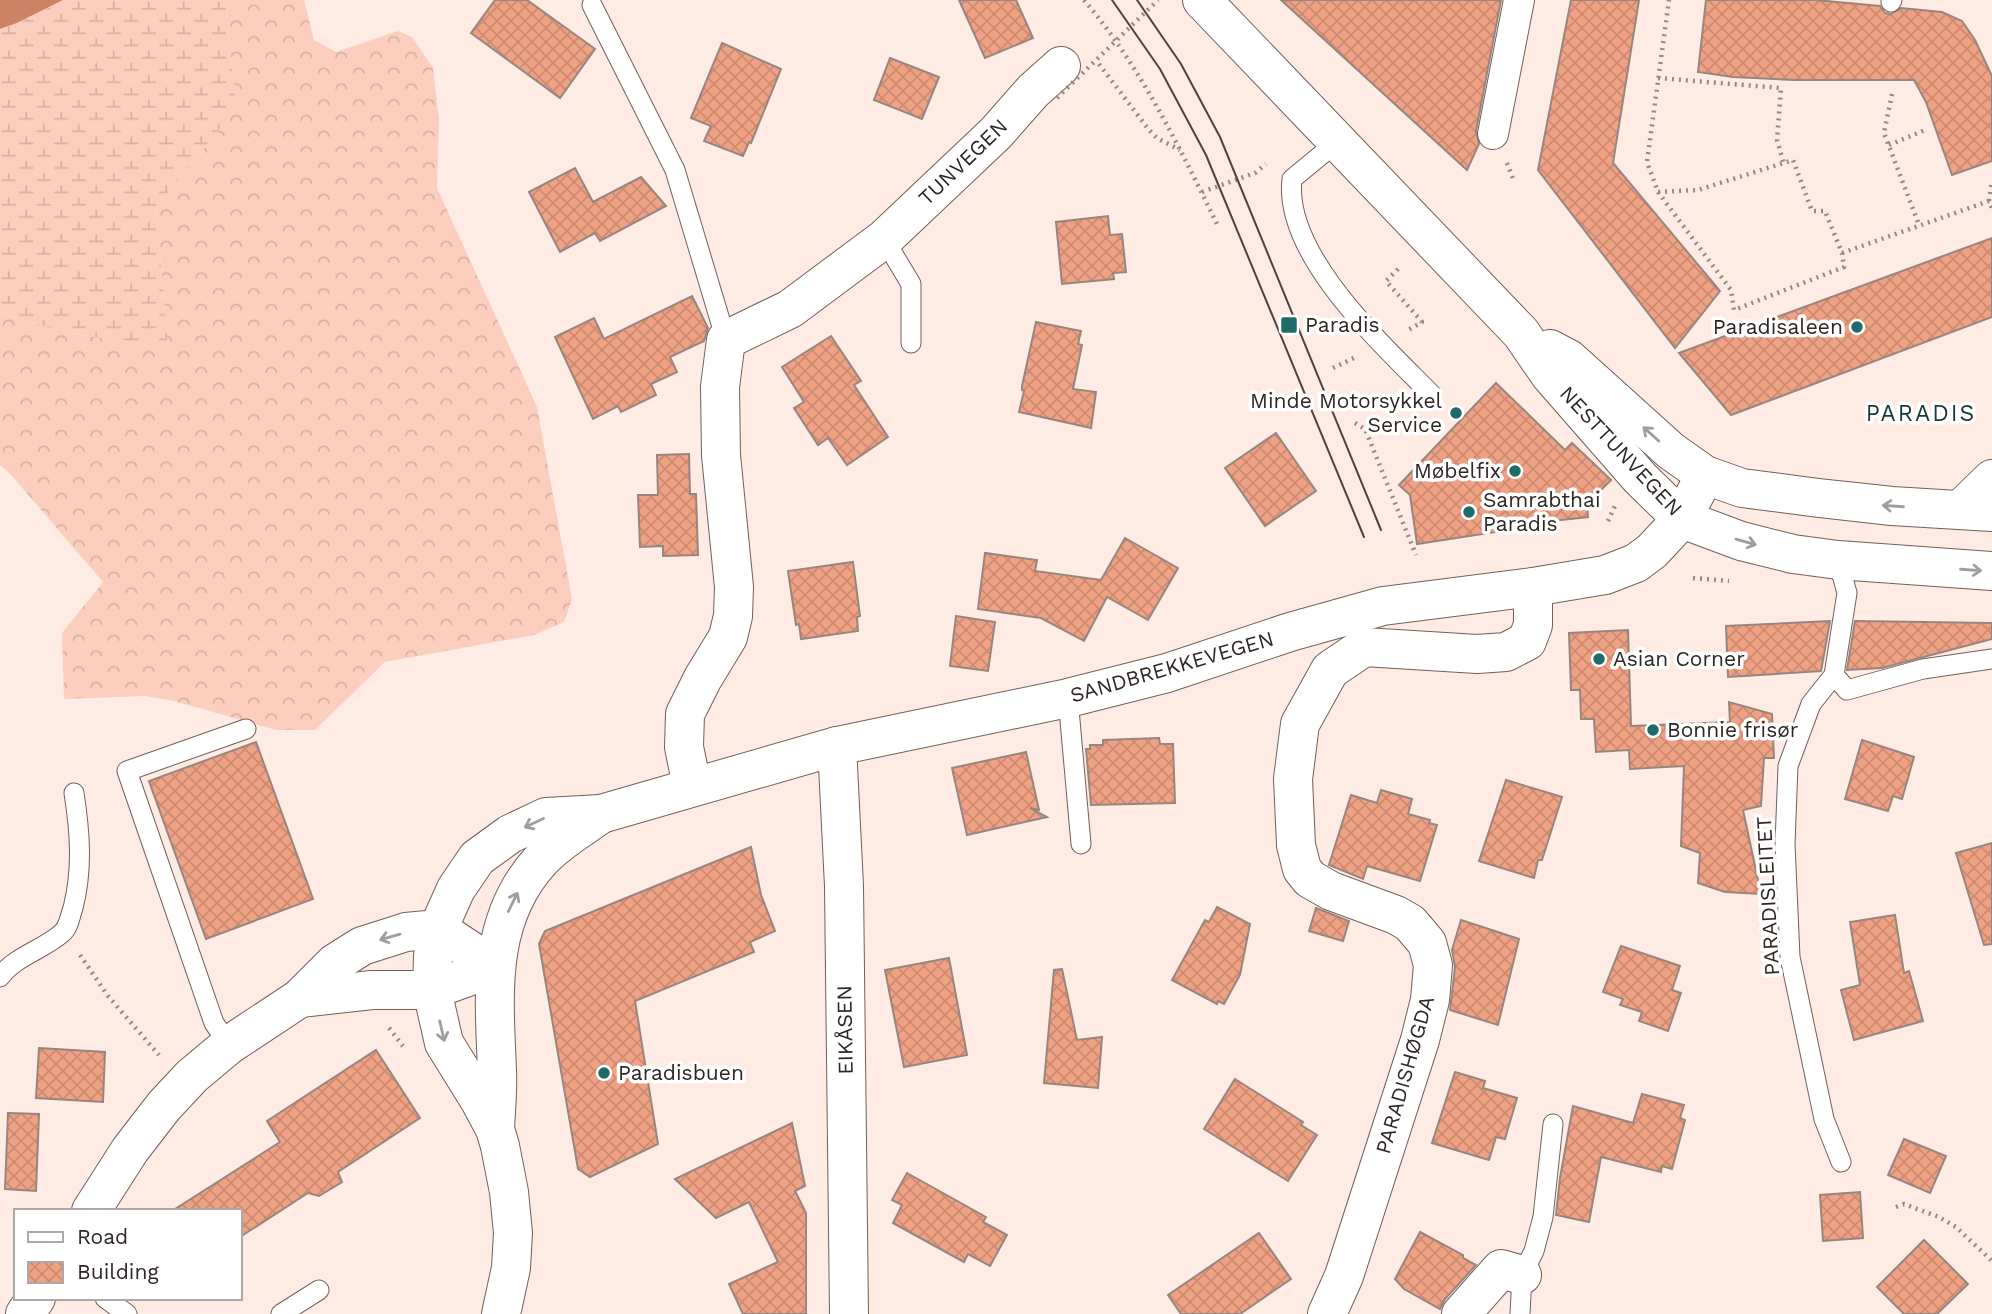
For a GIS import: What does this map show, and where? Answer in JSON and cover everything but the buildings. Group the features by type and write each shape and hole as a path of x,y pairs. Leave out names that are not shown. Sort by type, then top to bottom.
{"main road":[{"name":"NESTTUNVEGEN","path":"1202,0 1521,333 1550,375 1640,478 1682,519 1741,541 1793,554 1838,560 1992,571"},
{"name":"TUNVEGEN","path":"726,340 790,309 884,239 996,133 1033,91 1059,82"},
{"name":"NESTTUNVEGEN","path":"1521,333 1569,359 1671,451 1705,475 1742,488 1892,506 1976,511"},
{"path":"692,786 684,747 685,714 728,637 733,616 734,587 721,455 720,387 726,340"},
{"name":"SANDBREKKEVEGEN","path":"601,814 837,746 1068,698 1167,673 1290,632 1382,606 1605,575 1636,563 1652,551 1682,519 1705,475"},
{"path":"1976,511 1992,479"},
{"name":"PARADISHØGDA","path":"1327,1314 1344,1276 1420,1040 1430,1000 1433,965 1427,943 1410,923 1396,915 1331,891 1310,879 1302,869 1296,845 1293,779 1300,724 1329,670 1364,647 1477,654 1506,652 1527,641 1534,625 1533,587"},
{"name":"EIKÅSEN","path":"837,746 844,886 849,1314"},
{"path":"495,1129 444,1043 432,990 433,956 438,929 456,889 477,859 510,834 546,817 601,814"},
{"path":"501,1314 512,1268 513,1233 509,1192 495,1129 498,1073 494,1020 495,967 504,920 519,891 542,859 601,814"},
{"path":"92,1209 130,1150 164,1106 192,1076 229,1045 300,998 335,963 362,946 406,932 438,929 495,967"},
{"path":"300,998 372,990 432,990 495,967"},
{"path":"1461,1314 1501,1269 1522,1275"}],"street":[{"path":"1493,134 1519,0"}],"lane":[{"path":"592,5 675,170 726,340"},
{"path":"1337,142 1292,179 1290,194 1293,212 1326,279 1370,332 1432,395"},
{"path":"884,239 897,256 911,284 911,343"},
{"name":"PARADISLEITET","path":"1838,560 1847,593 1834,675 1811,704 1788,766 1784,844 1790,957 1824,1118 1840,1162"},
{"path":"1834,675 1846,690 1923,668 1992,659"},
{"path":"1068,698 1081,844"},
{"path":"229,1045 214,1023 127,771 246,729"},
{"path":"0,977 7,967 64,931 78,889 81,856 74,793"},
{"path":"1520,1314 1522,1275 1534,1251 1543,1217 1553,1124"},
{"path":"281,1314 319,1290"},
{"path":"108,1300 127,1314"}],"path":[{"path":"1084,0 1108,28 1160,110 1219,228"},
{"path":"1059,82 1158,0"},
{"path":"1658,192 1698,190 1793,160 1812,211 1825,211 1842,253 1844,267 1734,310 1731,290 1658,192 1647,162 1669,0"},
{"path":"1059,82 1082,60 1102,65 1149,130 1157,138 1181,150"},
{"path":"1658,78 1781,88 1777,141 1784,164"},
{"path":"1892,94 1884,133 1919,225"},
{"path":"1889,145 1925,130"},
{"path":"1202,192 1255,173"},
{"path":"1992,181 1989,201 1992,208"},
{"path":"1842,253 1989,201"},
{"path":"1398,269 1386,281 1422,322"},
{"path":"1355,423 1365,429 1416,555"},
{"path":"64,931 108,996 160,1057"},
{"path":"1896,1207 1904,1204 1939,1217 1956,1227 1992,1261"}],"green space":[{"path":"63,0 226,0 236,109 156,207 168,348 65,332 0,313 0,29"},
{"path":"226,0 304,0 314,40 336,52 398,31 412,37 433,68 439,120 437,188 537,407 572,599 564,622 534,635 385,662 315,730 276,730 174,701 145,696 64,699 62,633 103,582 0,465 0,313 65,332 168,348 156,207 236,109"}],"shaded area":[{"path":"0,0 63,0 0,29"}],"tram line":[{"path":"1112,0 1160,69 1206,155 1364,537"},
{"path":"1137,0 1181,64 1220,137 1381,530"}],"place":[{"name":"Paradis","path":"1289,325"},
{"name":"Paradisaleen","path":"1857,327"},
{"name":"Minde Motorsykkel Service","path":"1456,413"},
{"name":"Møbelfix","path":"1515,471"},
{"name":"Samrabthai Paradis","path":"1469,512"},
{"name":"Asian Corner","path":"1599,659"},
{"name":"Bonnie frisør","path":"1653,730"},
{"name":"Paradisbuen","path":"604,1073"}],"district":[{"name":"PARADIS","path":"1921,413"}]}
